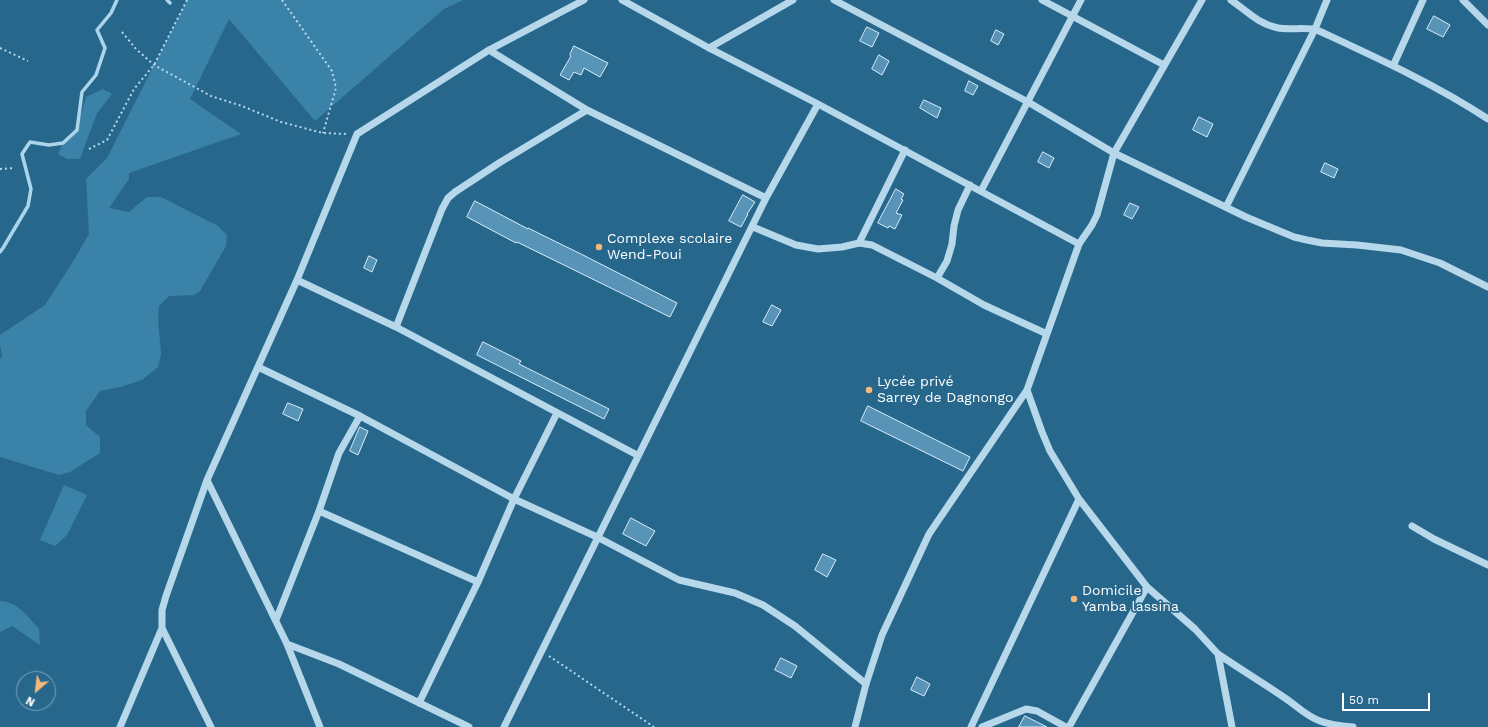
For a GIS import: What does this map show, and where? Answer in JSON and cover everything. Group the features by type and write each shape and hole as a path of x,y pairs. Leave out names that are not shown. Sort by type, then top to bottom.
{"street":[{"path":"120,727 162,628 162,610 166,596 207,480 297,280 357,134 489,50 584,0"},
{"path":"622,0 709,48 818,104 1080,244"},
{"path":"709,48 793,0"},
{"path":"834,0 1028,102 1114,153 1246,217 1301,239 1322,243 1357,244 1401,250 1440,263 1488,288"},
{"path":"1042,0 1164,65"},
{"path":"981,191 1081,0"},
{"path":"855,727 866,684 882,635 929,534 1027,390 1080,244 1097,215 1114,153 1202,0"},
{"path":"1232,0 1256,20 1268,25 1278,28 1315,29 1393,66 1466,105 1488,120"},
{"path":"1226,207 1315,29 1327,0"},
{"path":"1393,66 1423,0"},
{"path":"1464,0 1488,25"},
{"path":"489,50 587,110 766,198"},
{"path":"504,727 596,537 766,198 818,104"},
{"path":"396,328 442,209 448,198 499,163 587,110"},
{"path":"859,243 905,150"},
{"path":"937,278 946,261 952,244 958,210 970,185"},
{"path":"752,227 796,245 818,249 859,243 872,245 937,278 984,305 1047,334"},
{"path":"297,280 396,328 638,455"},
{"path":"258,367 360,416 514,499 596,537 679,580 735,593 763,605 795,626 866,684"},
{"path":"1027,390 1050,451 1079,499 1147,587 1195,629 1218,654 1242,671 1286,698 1308,716 1321,722 1333,725 1353,727"},
{"path":"419,704 478,582 514,499 557,413"},
{"path":"276,620 320,511 339,453 360,416"},
{"path":"207,480 287,644 320,727"},
{"path":"971,727 1079,499"},
{"path":"320,511 478,582"},
{"path":"1412,526 1434,539 1488,564"},
{"path":"1069,727 1147,587"},
{"path":"162,628 211,727"},
{"path":"287,644 340,664 468,727"},
{"path":"1218,654 1232,727"},
{"path":"982,727 1019,711 1031,709 1066,727"}],"path":[{"path":"89,149 107,140 134,89 154,65 188,0"},
{"path":"282,0 332,71 336,88 323,133"},
{"path":"122,32 136,49 154,65 211,96 242,106 281,122 323,133 357,134"},
{"path":"0,48 28,61"},
{"path":"0,169 15,168"},
{"path":"541,650 654,727"}],"shaded area":[{"path":"187,0 463,0 444,9 315,121 229,19 190,99 241,134 129,173 129,179 109,208 129,212 147,197 161,197 218,226 227,235 226,246 200,291 194,295 169,296 159,306 158,318 161,354 158,367 142,380 100,391 86,411 86,425 100,437 100,453 70,472 59,475 0,457 0,359 2,357 0,335 45,305 89,234 86,179 107,158"},
{"path":"103,89 112,94 97,113 80,159 67,159 58,154 63,143 77,130 86,97"},
{"path":"64,485 87,495 67,535 55,546 40,540"},
{"path":"0,601 17,607 31,620 39,629 40,645 12,626 0,632"}],"building":[{"path":"1434,16 1450,25 1443,37 1427,29"},
{"path":"867,27 879,33 872,47 860,41"},
{"path":"996,30 1004,34 998,45 991,41"},
{"path":"574,46 608,63 600,77 584,68 581,75 574,72 569,80 560,75 571,56 570,55"},
{"path":"879,55 889,61 882,75 872,69"},
{"path":"969,81 978,86 973,95 965,91"},
{"path":"924,100 941,108 937,118 920,108"},
{"path":"1199,117 1213,124 1207,137 1193,130"},
{"path":"1043,152 1054,158 1049,168 1038,162"},
{"path":"1325,163 1338,169 1334,178 1321,172"},
{"path":"896,189 904,194 901,199 903,200 896,213 902,215 895,229 889,226 888,228 878,223"},
{"path":"743,195 755,202 741,227 729,221"},
{"path":"475,201 677,303 670,317 517,242 516,243 467,217"},
{"path":"1130,203 1139,207 1132,219 1124,215"},
{"path":"369,256 377,260 372,272 364,268"},
{"path":"772,305 781,310 772,326 763,322"},
{"path":"483,342 521,361 519,364 609,409 604,419 477,355"},
{"path":"288,403 303,409 298,421 283,414"},
{"path":"868,406 970,457 963,471 861,421"},
{"path":"360,427 368,431 358,455 350,451"},
{"path":"631,518 655,531 646,546 623,534"},
{"path":"823,554 836,560 827,577 815,570"},
{"path":"781,658 797,666 791,678 775,670"},
{"path":"917,677 930,684 924,696 911,690"},
{"path":"1025,716 1047,727 1019,727"}],"waterway":[{"path":"0,252 28,206 31,189 22,154 30,142 49,145 63,143 77,130 82,92 96,75 105,48 97,30 111,13 117,0"},
{"path":"167,0 170,3"}],"place":[{"name":"Complexe scolaire Wend-Poui","path":"599,247"},
{"name":"Lycée privé Sarrey de Dagnongo","path":"869,390"},
{"name":"Domicile Yamba lassina","path":"1074,599"}]}
